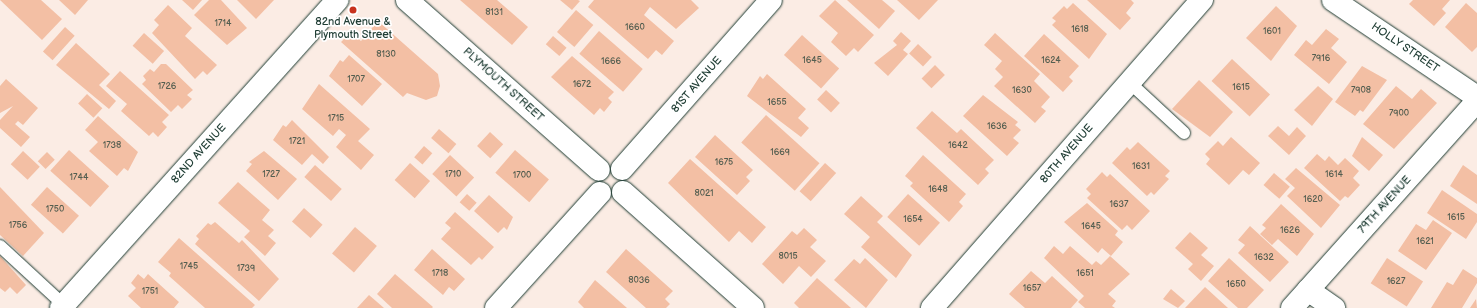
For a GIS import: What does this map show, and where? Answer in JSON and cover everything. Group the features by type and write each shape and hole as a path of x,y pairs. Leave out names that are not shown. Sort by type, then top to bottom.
{"street":[{"name":"82ND AVENUE","path":"62,307 337,0"},
{"name":"PLYMOUTH STREET","path":"407,0 599,170"},
{"name":"81ST AVENUE","path":"622,170 770,0"},
{"name":"80TH AVENUE","path":"932,308 1202,0"},
{"name":"HOLLY STREET","path":"1333,0 1477,97"},
{"name":"79TH AVENUE","path":"1292,308 1477,101"},
{"path":"610,165 622,170 627,180 623,192 612,198 600,193 595,182 599,170 610,165"},
{"path":"623,192 753,308"},
{"path":"496,308 600,193"},
{"path":"1308,290 1334,308"}],"lane":[{"path":"1130,82 1184,133"},
{"path":"0,246 62,307"}],"building":[{"path":"0,0 41,0 62,19 42,40"},
{"path":"59,0 88,0 75,15"},
{"path":"182,0 202,0 193,10"},
{"path":"209,0 221,0 247,28 227,45 194,15"},
{"path":"237,0 274,0 256,19"},
{"path":"460,0 497,0 528,27 512,45"},
{"path":"560,0 578,0 580,1 572,10"},
{"path":"594,0 691,0 699,8 676,29 650,7 644,15 674,41 662,55 656,50 648,59 588,7"},
{"path":"835,0 874,35 858,52 854,48 846,56 831,42 838,33 819,16"},
{"path":"847,0 882,0 895,11 879,29"},
{"path":"897,0 938,0 919,20"},
{"path":"1087,0 1131,0 1134,3 1126,13 1131,18 1120,30"},
{"path":"1413,0 1450,0 1442,9 1446,13 1434,26 1409,4"},
{"path":"1073,3 1107,34 1089,59 1052,25 1056,21 1052,18 1064,6 1067,9"},
{"path":"1466,3 1477,13 1477,47 1472,52 1445,27"},
{"path":"168,5 192,28 185,36 217,65 207,75 203,71 195,79 152,33 159,25 154,20"},
{"path":"1276,6 1297,26 1271,61 1246,38"},
{"path":"576,10 593,25 574,47 557,32"},
{"path":"378,21 438,74 440,86 437,96 426,100 407,93 403,97 341,42 351,32 361,41"},
{"path":"65,27 75,36 53,60 43,52"},
{"path":"1326,29 1339,39 1331,48 1347,62 1329,84 1294,55 1306,40 1312,45"},
{"path":"599,31 643,69 623,92 579,54"},
{"path":"901,32 911,41 903,50 908,54 888,76 874,63 897,45 893,41"},
{"path":"144,33 164,51 153,64 133,46"},
{"path":"995,33 1040,74 1034,81 1050,97 1041,107 1046,111 1035,123 994,86 1003,77 995,69 1002,61 984,45"},
{"path":"1044,34 1079,66 1069,77 1073,81 1063,92 1024,56"},
{"path":"802,35 839,68 821,89 784,55"},
{"path":"553,36 567,48 559,56 546,44"},
{"path":"76,43 110,74 99,85 116,101 109,109 56,65"},
{"path":"918,44 932,57 923,66 909,54"},
{"path":"349,55 382,84 362,106 329,76 340,60 343,62"},
{"path":"572,56 614,92 608,98 612,102 604,112 600,108 594,115 551,77"},
{"path":"1232,59 1270,94 1250,116 1212,81"},
{"path":"161,64 166,64 193,90 187,95 192,99 182,109 178,105 171,112 142,84 146,80 143,76 150,69 154,72"},
{"path":"935,65 945,75 931,88 922,78"},
{"path":"1362,66 1387,80 1363,112 1360,110 1355,116 1335,102"},
{"path":"120,71 169,115 162,122 167,127 158,137 153,132 149,136 121,111 127,104 106,86"},
{"path":"767,74 806,109 798,118 809,128 801,137 747,96 760,76 763,79"},
{"path":"6,79 38,108 23,125 18,121 15,124 30,137 21,147 0,128 0,120 13,106 0,113 0,86"},
{"path":"1199,80 1233,112 1210,137 1172,109"},
{"path":"319,84 370,129 358,141 374,155 361,170 336,147 346,135 339,129 333,136 302,109"},
{"path":"1318,86 1333,99 1312,126 1294,110"},
{"path":"1396,86 1412,99 1421,89 1437,103 1394,149 1363,124"},
{"path":"826,90 840,103 831,112 817,100"},
{"path":"87,94 102,108 93,118 78,104"},
{"path":"983,95 1018,122 1015,125 1021,130 1013,138 1019,143 1007,156 963,116"},
{"path":"932,111 957,133 961,129 994,160 985,169 989,173 978,185 916,128"},
{"path":"766,115 820,163 795,191 741,142"},
{"path":"98,116 138,152 128,171 124,168 117,176 89,151 98,142 85,130"},
{"path":"292,120 329,157 323,164 312,154 302,165 273,140 283,125 286,127"},
{"path":"1278,126 1289,136 1297,127 1306,136 1289,155 1268,136"},
{"path":"439,129 456,144 448,153 431,138"},
{"path":"490,132 503,144 490,158 477,146"},
{"path":"715,135 753,170 746,177 750,181 737,195 695,157"},
{"path":"1231,137 1260,163 1249,175 1243,170 1229,185 1206,164 1210,159 1205,154 1218,141 1223,146"},
{"path":"1362,137 1383,155 1369,171 1352,156"},
{"path":"1138,142 1170,171 1165,176 1169,179 1154,195 1151,192 1147,196 1112,163 1127,147 1130,150"},
{"path":"424,146 432,153 422,165 414,157"},
{"path":"69,150 109,186 90,207 50,171"},
{"path":"515,150 549,180 529,202 495,173"},
{"path":"23,151 40,167 28,180 11,164"},
{"path":"264,151 297,179 278,200 246,171 252,164 249,162"},
{"path":"47,152 55,160 46,169 38,161"},
{"path":"1317,154 1325,161 1329,156 1338,165 1345,158 1359,171 1353,178 1360,185 1348,198 1345,196 1340,201 1304,168"},
{"path":"450,155 474,178 456,197 432,174"},
{"path":"923,155 966,194 959,202 963,206 949,222 910,186 913,183 905,176"},
{"path":"690,159 766,227 752,243 739,231 729,242 668,183"},
{"path":"410,163 430,181 415,198 395,180"},
{"path":"825,163 836,173 811,201 800,191"},
{"path":"315,165 342,189 331,201 304,177"},
{"path":"1463,165 1477,175 1477,204 1450,186"},
{"path":"1296,168 1340,205 1321,228 1287,196 1295,188 1285,179"},
{"path":"1102,172 1107,177 1110,174 1150,211 1132,230 1127,225 1122,230 1087,198 1091,194 1086,189"},
{"path":"1274,173 1290,187 1279,199 1264,185"},
{"path":"238,182 270,210 262,220 274,230 268,236 276,243 265,256 244,237 250,231 218,203"},
{"path":"0,187 44,233 23,256 0,235"},
{"path":"47,187 79,216 63,234 31,205"},
{"path":"1442,190 1477,214 1477,222 1466,239 1427,213"},
{"path":"467,194 477,203 469,211 460,202"},
{"path":"908,194 940,223 919,246 887,217"},
{"path":"489,195 513,217 507,230 504,227 498,233 474,211"},
{"path":"861,196 883,216 877,222 912,255 896,278 861,247 870,237 844,214"},
{"path":"1087,203 1118,231 1115,235 1123,242 1111,256 1102,248 1098,253 1064,222"},
{"path":"1281,204 1314,234 1297,256 1278,239 1272,245 1260,234 1266,228 1262,225"},
{"path":"304,208 323,225 311,238 292,221"},
{"path":"455,212 494,247 482,260 479,257 471,265 441,239 451,228 445,223"},
{"path":"1433,220 1452,233 1426,270 1398,251 1416,224 1426,230"},
{"path":"215,222 239,243 242,240 279,279 259,301 195,244 199,239 196,236 208,223 211,225"},
{"path":"1250,226 1289,262 1270,282 1238,253 1245,245 1238,240"},
{"path":"355,227 377,246 354,272 332,253"},
{"path":"804,228 817,240 810,247 826,261 811,277 799,266 783,284 762,264 792,231 797,235"},
{"path":"1190,232 1208,248 1201,255 1214,266 1201,281 1188,269 1193,264 1175,248"},
{"path":"179,238 255,305 252,308 205,308 169,276 171,273 158,262"},
{"path":"1054,246 1063,254 1070,246 1092,265 1096,261 1101,265 1110,256 1130,274 1108,294 1116,301 1112,306 1115,308 1085,308 1078,302 1084,296 1044,258"},
{"path":"432,249 465,279 454,291 449,287 443,295 414,270"},
{"path":"626,249 673,291 665,299 670,304 666,308 646,308 606,272"},
{"path":"0,256 26,285 17,294 10,287 5,292 0,288"},
{"path":"865,258 888,280 866,308 834,280 854,259 860,264"},
{"path":"1229,258 1264,290 1247,308 1238,308 1208,281"},
{"path":"1387,258 1423,281 1407,307 1371,283"},
{"path":"1463,269 1477,278 1477,283 1462,308 1431,308 1447,282 1453,285"},
{"path":"1031,271 1045,283 1052,276 1078,300 1071,308 1025,308 1009,294"},
{"path":"138,274 144,279 148,274 179,302 174,308 141,308 128,296 136,288 131,283"},
{"path":"395,274 433,307 392,308 377,294"},
{"path":"817,278 851,308 799,308 794,303"},
{"path":"595,280 627,308 584,308 578,302"},
{"path":"1205,287 1228,308 1185,308"},
{"path":"1171,289 1185,301 1178,308 1163,299"},
{"path":"369,295 384,308 357,308"},
{"path":"1476,299 1477,308 1470,308"}],"place":[{"name":"82nd Avenue & Plymouth Street","path":"353,10"}]}
